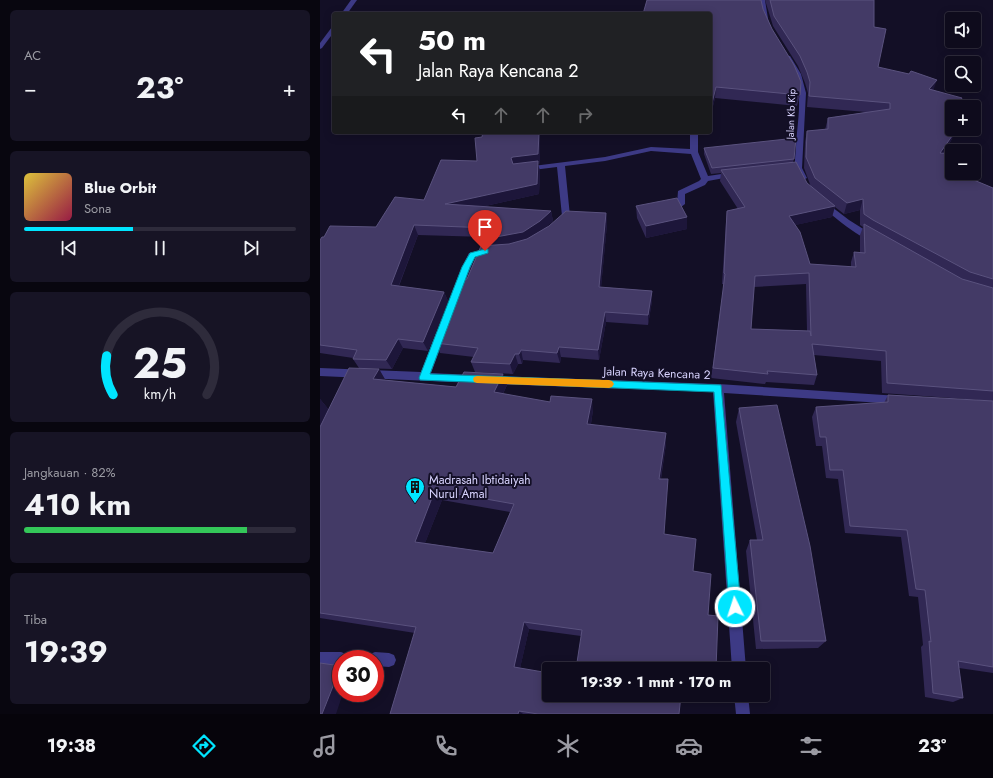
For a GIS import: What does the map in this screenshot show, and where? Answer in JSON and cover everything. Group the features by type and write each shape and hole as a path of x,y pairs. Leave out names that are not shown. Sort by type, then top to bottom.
{"street":[{"path":"345,12 354,0"},
{"path":"762,0 770,30"},
{"path":"320,48 332,31"},
{"name":"Jalan Kb Kip","path":"785,53 797,70 802,81 804,93 795,168 806,185"},
{"path":"694,134 694,152 705,179"},
{"path":"518,170 605,159 651,149 694,152"},
{"path":"556,227 566,216 561,164"},
{"path":"682,204 681,193 702,183 705,179 745,173"},
{"path":"820,200 846,222 882,244"},
{"path":"454,301 466,267 472,255 485,251 500,250"},
{"path":"424,378 446,322"},
{"name":"Jalan Raya Kencana 2","path":"320,372 350,378 424,378 718,388 907,401"},
{"path":"718,388 738,662"},
{"path":"320,659 332,659"},
{"path":"384,660 389,660"},
{"path":"742,702 743,714"}],"building":[{"path":"647,0 761,0 763,9 772,29 794,65 801,82 800,95 716,87 712,103 712,12 644,12"},
{"path":"770,0 874,0 874,27 886,29 878,67 909,74 911,71 937,80 929,89 962,98 961,100 945,100 945,136 952,136 940,153 945,153 945,180 974,180 993,188 993,279 970,272 873,220 864,214 863,199 847,203 815,178 806,157 807,131 828,129 828,118 890,109 890,103 809,96 810,82 800,56 774,16"},
{"path":"483,134 539,134 538,154 511,158 513,164 538,161 537,184 445,204 551,211 540,221 523,232 485,239 489,228 414,225 391,285 444,292 423,342 398,339 386,360 353,359 357,350 320,345 320,240 324,237 330,226 376,227 395,197 424,200 441,160 477,161 475,138 482,137"},
{"path":"796,138 794,159 712,168 704,148"},
{"path":"796,162 807,183 835,206 789,216 800,232 810,264 856,267 854,252 865,253 864,224 962,279 993,288 993,391 887,383 886,351 812,344 817,375 767,371 768,374 713,368 725,274 727,211 745,207 721,170","holes":["809,273 811,336 810,331 751,329 755,276"]},
{"path":"677,198 687,217 646,226 636,206"},
{"path":"566,211 606,213 599,287 652,291 648,315 605,312 598,350 559,347 557,353 521,350 519,354 515,354 510,364 471,362 478,348 435,343 461,279 467,279 481,246 509,244 527,239 549,226"},
{"path":"349,368 379,369 373,379 456,387 464,372 503,374 494,392 550,402 551,396 592,399 587,424 666,433 659,479 668,479 664,534 696,539 693,571 711,574 708,615 718,616 716,662 577,662 582,630 524,622 514,667 542,672 542,702 680,702 679,714 538,714 519,711 518,714 390,714 416,627 320,613 320,427","holes":["435,490 514,504 493,553 415,542"]},
{"path":"888,395 993,401 993,667 958,661 963,698 933,693 929,641 931,642 925,590 916,589 907,530 850,526 843,470 830,470 826,437 820,437 816,407 888,402"},
{"path":"777,405 810,546 826,641 761,641 750,540 763,540 739,408"},
{"path":"320,663 332,665 332,689 322,714 320,714"}],"slow traffic":[{"path":"477,379 609,384"}],"place":[{"name":"Madrasah Ibtidaiyah Nurul Amal","path":"415,504"}],"route":[{"path":"485,251 472,255 466,267 424,378 718,388 735,607"}]}
